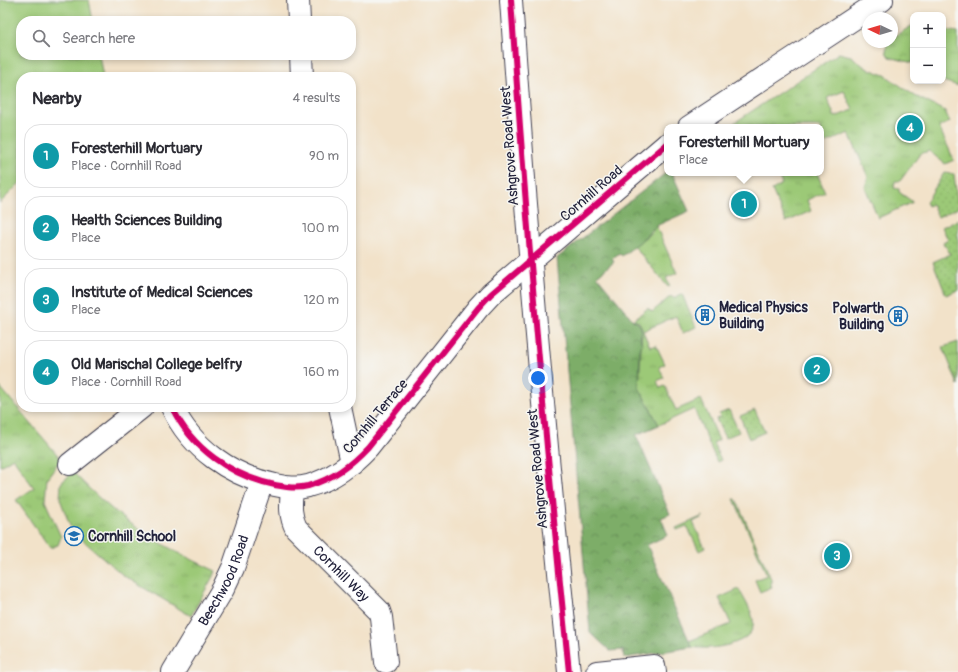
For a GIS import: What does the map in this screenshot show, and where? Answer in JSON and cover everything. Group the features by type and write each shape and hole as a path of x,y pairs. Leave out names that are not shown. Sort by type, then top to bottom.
{"street":[{"path":"298,0 299,16"},
{"name":"Ashgrove Road West","path":"511,0 521,156 569,672"},
{"path":"694,124 882,0"},
{"path":"301,60 302,72"},
{"name":"Cornhill Road","path":"531,260 664,147"},
{"name":"Cornhill Terrace","path":"175,412 191,436 208,454 229,469 262,482 292,488 307,486 323,481 338,474 368,447 478,308 531,260"},
{"path":"70,464 136,412"},
{"path":"341,412 352,463"},
{"name":"Beechwood Road","path":"173,672 223,589 233,568 262,482"},
{"name":"Cornhill Way","path":"292,488 290,506 291,518 296,528 379,611 386,662"},
{"path":"597,672 654,666 655,672"}],"green space":[{"path":"0,0 89,0 92,16 16,16 16,60 100,60 102,72 16,72 16,187 0,203"},
{"path":"910,27 910,62 889,57 886,52 886,48 898,48 898,34"},
{"path":"946,30 958,32 958,86 946,82"},
{"path":"839,53 851,56 866,68 885,75 915,96 945,111 950,122 939,127 954,160 945,164 929,151 920,154 900,181 895,181 894,188 899,189 899,192 913,202 878,218 865,187 868,177 849,133 824,144 824,124 734,124","holes":["844,91 853,110 835,117 827,98"]},
{"path":"944,173 954,174 958,208 938,217 932,204 928,206 926,202"},
{"path":"664,174 664,176 673,176 689,211 656,226 640,242 622,256 619,253 612,259 614,262 597,276 641,328 642,344 640,350 639,388 659,425 636,435 670,514 661,518 668,535 647,545 692,647 624,658 623,650 610,651 590,632 557,258"},
{"path":"778,176 818,176 825,192 807,200 811,211 786,222 772,190 782,184"},
{"path":"958,220 958,290 946,295 933,262 950,254 943,243 948,240 942,227"},
{"path":"656,226 677,273 666,278 670,286 668,287 634,246 652,232"},
{"path":"682,294 696,327 683,333 676,316 643,331 650,347 656,345 665,364 659,367 664,378 657,381 660,388 665,386 676,410 701,399 719,440 713,443 721,460 717,462 694,409 659,425 639,388 642,328 639,322 633,320 648,308 652,312 671,296 673,298"},
{"path":"958,342 958,385 943,347"},
{"path":"0,387 16,406 16,412 21,412 61,459 47,478 45,501 61,537 58,545 50,548 16,500 34,488 13,458 0,466"},
{"path":"729,410 739,432 725,438 716,419 720,417 719,414"},
{"path":"755,410 765,432 749,439 740,416"},
{"path":"73,472 106,504 139,529 175,551 216,571 191,616 124,576 72,531 60,499 61,483"},
{"path":"734,499 736,499 772,581 770,582 772,587 760,592 755,580 767,575"},
{"path":"703,516 693,522 705,548 699,551 687,526 677,530 676,528"},
{"path":"739,589 749,608 753,620 752,629 748,635 740,641 720,647 692,647 689,641 731,624 719,598"}],"cycle path":[{"path":"511,0 537,336 569,672"},
{"path":"175,412 190,435 214,458 243,475 259,481 287,487 304,487 317,483 341,471 368,447 478,308 491,294 664,147"}],"place":[{"name":"Old Marischal College belfry","path":"910,128"},
{"name":"Foresterhill Mortuary","path":"744,204"},
{"name":"Medical Physics Building","path":"705,315"},
{"name":"Polwarth Building","path":"898,316"},
{"name":"Health Sciences Building","path":"817,370"},
{"name":"Cornhill School","path":"74,536"},
{"name":"Institute of Medical Sciences","path":"837,556"}]}
